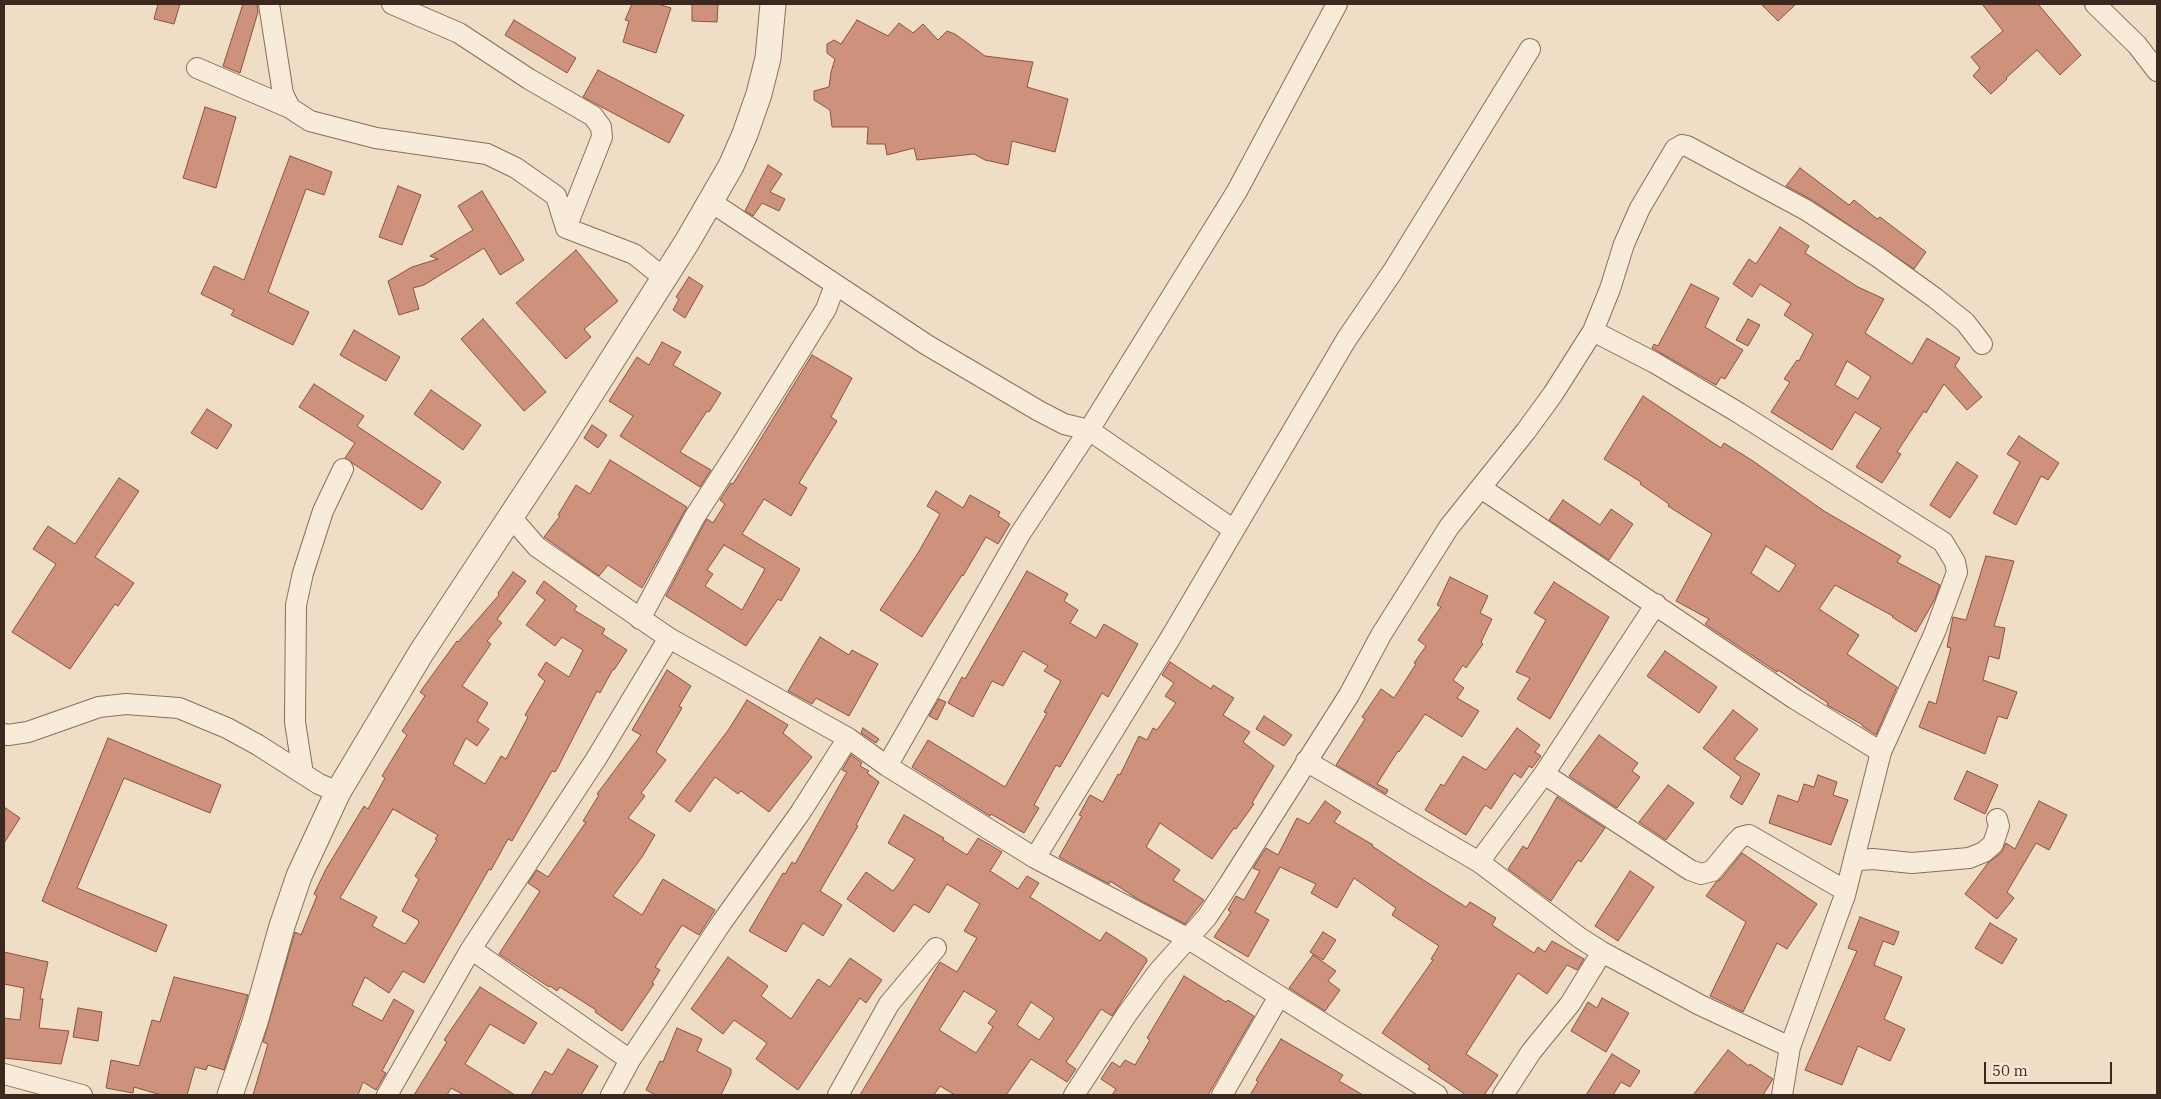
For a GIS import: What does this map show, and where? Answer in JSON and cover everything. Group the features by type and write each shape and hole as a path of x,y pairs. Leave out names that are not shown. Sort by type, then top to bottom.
{"street":[{"path":"269,4 283,94 290,108"},
{"path":"392,4 459,33 529,79 594,116 601,127 602,137 566,228"},
{"path":"230,1095 255,1022 282,926 299,876 338,792 421,653 562,439 664,278 731,166 759,94 768,58 773,4"},
{"path":"887,766 1020,534 1089,430 1237,191 1337,4"},
{"path":"2095,4 2137,45 2157,71"},
{"path":"1035,858 1171,637 1346,340 1393,271 1530,50"},
{"path":"197,68 290,108 310,121 376,138 487,154 516,168 556,196 566,228"},
{"path":"1074,1095 1158,972 1211,911 1349,695 1381,635 1414,580 1450,527 1548,402 1592,331 1610,289 1624,244 1640,208 1675,149 1682,145 1772,190 1806,210 1878,257 1928,293 1965,322 1982,344"},
{"path":"711,202 927,345 1039,411 1064,424 1089,430 1234,530"},
{"path":"566,228 634,254 664,278"},
{"path":"640,618 694,518 826,309 835,285"},
{"path":"1592,331 1655,363 1739,413 1943,542 1950,550 1957,572 1934,632 1881,752 1846,891 1790,1047 1782,1095"},
{"path":"303,774 295,722 296,606 303,573 324,511 342,469"},
{"path":"1480,488 1796,699 1881,752"},
{"path":"510,516 537,547 669,638 848,738 887,766 1035,858 1186,938 1278,998 1437,1095"},
{"path":"1479,862 1544,774 1656,604"},
{"path":"387,1095 471,949 596,759 669,638"},
{"path":"4,734 28,732 99,707 121,704 179,708 227,728 258,745 303,774 338,792"},
{"path":"611,1095 630,1060 722,922 800,813 848,738"},
{"path":"1306,761 1479,862 1580,938 1602,952 1700,1004 1790,1047"},
{"path":"1544,774 1690,870 1701,874 1712,871 1741,837 1749,835 1846,891"},
{"path":"1853,863 1873,858 1912,863 1969,858 1984,852 1993,844 1999,826 1997,819"},
{"path":"838,1095 889,1004 936,948"},
{"path":"471,949 630,1060"},
{"path":"1503,1095 1531,1052 1570,1004 1602,952"},
{"path":"1222,1095 1278,998"},
{"path":"4,1074 82,1095"}],"building":[{"path":"158,4 180,4 174,24 154,19"},
{"path":"243,4 257,4 258,12 240,73 223,66"},
{"path":"632,4 658,4 671,8 656,53 623,42 629,21 625,20"},
{"path":"692,4 718,4 717,22 692,21"},
{"path":"1761,4 1796,4 1778,21"},
{"path":"1982,4 2038,4 2081,55 2060,75 2037,50 1991,94 1973,76 1980,68 1971,57 2003,31"},
{"path":"514,20 576,58 567,73 505,35"},
{"path":"857,20 888,36 899,23 913,33 923,24 938,40 947,31 955,34 985,56 1033,62 1027,87 1068,99 1055,152 1012,141 1008,165 985,160 974,154 917,160 914,148 887,155 885,144 867,144 868,127 832,127 830,110 814,100 814,91 829,87 835,59 827,53 827,44 834,40 841,44"},
{"path":"598,70 684,115 669,143 583,97"},
{"path":"205,107 236,117 216,188 183,178"},
{"path":"290,156 332,172 324,195 306,189 268,292 309,312 293,345 231,315 234,310 201,294 214,266 244,280"},
{"path":"768,165 782,174 770,192 785,199 779,211 762,203 753,216 745,211"},
{"path":"1800,168 1849,205 1854,200 1877,219 1880,217 1926,252 1914,269 1812,200 1786,186"},
{"path":"398,186 421,195 402,245 379,237"},
{"path":"482,191 524,260 500,275 484,248 424,285 413,288 419,309 399,315 388,281 412,267 438,259 430,256 473,230 458,206"},
{"path":"1780,227 1809,246 1805,253 1858,287 1884,299 1865,333 1912,364 1927,338 1960,358 1955,366 1982,397 1967,410 1944,384 1926,413 1924,411 1897,452 1901,454 1882,483 1856,467 1881,428 1855,412 1832,450 1771,412 1790,382 1784,379 1797,360 1799,361 1813,334 1784,315 1791,304 1760,284 1752,297 1733,284 1749,259 1756,264","holes":["1847,361 1871,377 1858,399 1835,385"]},
{"path":"576,250 618,301 584,329 591,337 566,359 516,303"},
{"path":"689,277 703,286 685,318 673,310 679,299 676,297"},
{"path":"1691,284 1719,298 1705,327 1743,350 1725,379 1721,377 1716,385 1652,348 1654,344 1658,346"},
{"path":"483,319 546,392 524,411 461,339"},
{"path":"1748,319 1760,325 1748,346 1736,340"},
{"path":"354,330 400,357 386,381 340,355"},
{"path":"662,342 681,352 673,365 721,393 680,452 711,470 700,487 620,436 633,416 609,401 637,357 649,365"},
{"path":"812,355 852,378 831,417 837,421 799,483 807,488 791,516 764,499 742,534 800,569 781,601 778,599 746,646 666,596 704,524 707,519 713,523 725,504 720,500 731,483 733,484","holes":["724,545 765,569 742,610 705,586 713,574 707,570"]},
{"path":"314,384 364,416 357,426 441,482 422,510 345,458 355,443 299,407"},
{"path":"431,390 481,425 463,450 414,414"},
{"path":"1643,396 1721,448 1724,443 1753,461 1824,511 1901,556 1897,562 1940,585 1935,599 1916,632 1893,616 1835,585 1819,609 1859,635 1847,654 1897,687 1876,735 1863,725 1827,705 1828,703 1705,624 1709,619 1676,601 1712,534 1668,506 1669,504 1640,484 1641,482 1604,459","holes":["1766,546 1796,565 1779,592 1751,573"]},
{"path":"207,409 232,425 217,449 191,433"},
{"path":"592,425 607,435 598,448 584,438"},
{"path":"2019,436 2059,463 2048,480 2041,476 2016,525 1993,513 2020,462 2007,454"},
{"path":"610,460 687,507 642,588 608,565 599,576 544,537 560,516 558,515 576,485 590,494"},
{"path":"1957,462 1978,476 1950,518 1930,505"},
{"path":"119,478 139,491 95,557 134,583 118,606 115,604 70,669 12,632 56,564 33,549 48,526 75,544"},
{"path":"936,491 963,508 970,495 1000,512 998,516 1010,524 998,544 986,537 963,576 922,637 880,610 918,553 940,514 927,506"},
{"path":"1563,500 1600,525 1611,509 1633,524 1609,560 1549,520"},
{"path":"1986,556 2014,561 1994,626 2005,628 1999,659 1989,656 1983,680 2017,692 2007,719 1998,716 1985,754 1919,727 1929,701 1936,704 1951,648 1947,647 1953,617 1966,620"},
{"path":"1027,571 1068,594 1064,601 1078,610 1070,623 1096,638 1104,624 1138,644 1108,697 1102,693 1060,767 1056,765 1034,805 1039,808 1024,833 991,814 990,816 912,767 928,740 1005,787 1047,713 1044,712 1061,681 1044,671 1048,666 1023,651 1003,686 992,681 973,717 948,703 962,677 965,679"},
{"path":"513,572 526,581 497,619 502,623 487,641 491,644 462,686 488,703 477,721 489,729 477,746 466,738 453,764 485,784 501,756 506,759 528,717 525,715 545,681 538,675 546,662 569,677 583,650 562,637 555,646 526,625 545,600 536,593 544,581 577,606 574,610 605,629 602,634 627,650 613,669 600,693 597,691 557,769 555,772 552,771 512,841 508,839 491,870 489,869 424,983 403,971 389,993 365,977 352,1005 382,1021 394,999 414,1011 382,1071 386,1073 376,1090 363,1082 358,1095 253,1095 268,1044 263,1042 295,932 301,935 317,896 314,894 326,869 364,806 368,809 385,778 382,776 407,735 402,731 425,696 420,692 457,641 499,595 498,593","holes":["393,809 438,835 435,839 437,840 415,876 419,879 402,911 418,920 419,923 405,944 372,926 377,917 340,898"]},
{"path":"1450,577 1488,596 1480,613 1492,619 1481,642 1483,644 1466,668 1463,665 1453,680 1464,688 1457,698 1479,711 1462,737 1425,714 1377,784 1388,790 1386,794 1336,765 1365,719 1362,717 1381,689 1394,698 1416,664 1414,663 1426,646 1418,640 1441,607 1437,605"},
{"path":"1554,582 1609,617 1550,719 1517,699 1530,678 1516,672 1546,620 1534,613"},
{"path":"820,637 849,655 852,650 878,664 849,716 816,698 812,704 788,691"},
{"path":"1665,651 1717,687 1699,713 1647,676"},
{"path":"1170,662 1211,689 1213,685 1234,698 1223,715 1250,732 1243,742 1274,766 1252,803 1254,804 1212,859 1160,823 1146,847 1180,870 1173,880 1204,900 1185,924 1136,898 1110,881 1109,884 1059,857 1082,816 1079,815 1090,795 1103,802 1118,774 1120,775 1139,736 1147,740 1153,728 1157,730 1176,703 1165,696 1174,683 1162,675"},
{"path":"667,670 691,686 679,706 682,708 656,752 666,760 641,793 645,796 628,818 655,835 642,857 613,896 642,915 663,879 715,910 699,935 682,925 655,967 660,970 652,983 654,984 622,1031 595,1012 596,1010 560,987 557,991 549,987 499,954 540,891 528,883 537,870 548,877 586,822 583,821 599,795 597,794 641,735 632,730"},
{"path":"939,699 946,702 937,720 929,716"},
{"path":"747,700 788,725 783,733 812,757 769,812 741,791 738,794 715,777 690,812 675,801 729,729"},
{"path":"1733,710 1758,729 1734,759 1760,774 1742,805 1730,797 1741,777 1703,748"},
{"path":"1264,716 1292,735 1284,746 1256,729"},
{"path":"863,728 879,739 876,743 861,733"},
{"path":"1517,728 1540,745 1535,752 1541,756 1532,768 1529,766 1521,778 1514,773 1491,809 1485,805 1466,835 1425,810 1441,784 1444,786 1463,756 1486,770"},
{"path":"1599,735 1638,763 1632,771 1640,777 1617,808 1569,776"},
{"path":"108,738 221,785 210,813 124,778 77,888 167,925 156,952 42,901"},
{"path":"851,755 862,763 860,766 869,771 867,773 879,782 856,825 858,826 820,891 842,905 823,936 803,923 786,952 749,931 783,873 785,874 792,862 795,864 847,772 842,770"},
{"path":"1967,771 1998,785 1985,814 1954,799"},
{"path":"1818,775 1837,782 1833,795 1848,800 1831,845 1769,823 1778,795 1798,802 1804,784 1814,787"},
{"path":"1668,785 1694,803 1666,840 1639,822"},
{"path":"1557,797 1605,828 1581,862 1578,860 1551,901 1508,869 1523,846 1527,849"},
{"path":"1325,801 1341,812 1334,822 1373,845 1466,907 1470,902 1496,918 1492,925 1534,953 1538,947 1545,952 1552,941 1584,959 1577,970 1567,965 1547,994 1518,973 1466,1054 1498,1075 1484,1095 1466,1095 1428,1069 1430,1066 1382,1033 1433,960 1431,959 1439,946 1392,915 1396,908 1354,878 1337,908 1311,893 1316,884 1280,867 1255,912 1269,920 1248,957 1214,937 1231,912 1228,910 1236,896 1244,900 1260,871 1253,868 1266,848 1278,855 1297,818 1309,824"},
{"path":"2039,801 2067,815 2049,850 2036,843 2007,892 2014,898 1997,919 1965,894 1988,863 2001,853 2006,843 2015,849"},
{"path":"4,807 20,818 4,843"},
{"path":"904,815 944,838 943,840 967,855 978,838 1002,852 990,871 1018,889 1027,876 1039,883 1030,897 1100,941 1106,932 1146,958 1147,961 1112,1016 1101,1009 1066,1062 1076,1069 1067,1082 1031,1059 1006,1095 955,1095 940,1086 934,1095 860,1095 940,962 957,972 977,938 964,931 980,904 947,884 929,913 914,904 894,932 847,899 866,872 893,891 900,882 915,859 888,843","holes":["964,991 997,1011 988,1023 993,1027 976,1053 939,1030","1031,1002 1054,1018 1039,1040 1017,1025"]},
{"path":"1742,853 1817,904 1787,949 1777,943 1743,1012 1710,996 1746,922 1706,896"},
{"path":"1630,871 1654,887 1618,941 1595,926"},
{"path":"1860,917 1899,932 1894,945 1883,941 1874,965 1902,977 1884,1019 1905,1029 1890,1061 1858,1046 1842,1085 1805,1070 1857,951 1848,948"},
{"path":"1990,923 2017,939 2002,964 1975,948"},
{"path":"1323,932 1336,940 1323,960 1310,952"},
{"path":"4,952 48,962 40,999 43,999 39,1028 69,1031 61,1064 4,1058 4,1018 20,1020 24,988 4,984"},
{"path":"1313,955 1336,971 1328,981 1340,990 1325,1011 1289,988"},
{"path":"728,957 768,986 761,996 791,1019 818,979 830,987 850,958 882,980 866,1003 860,998 798,1090 756,1059 767,1043 734,1020 723,1034 691,1009"},
{"path":"1184,976 1226,1002 1228,1000 1254,1016 1208,1095 1112,1095 1116,1089 1101,1079 1112,1062 1120,1067 1125,1060 1135,1065 1150,1040 1147,1038"},
{"path":"174,977 248,995 224,1070 208,1065 206,1070 195,1067 187,1095 161,1095 134,1087 133,1093 106,1088 111,1060 139,1066 152,1020 160,1022"},
{"path":"480,987 537,1023 524,1044 490,1024 465,1064 515,1095 464,1095 451,1088 447,1095 414,1095 447,1042 444,1040"},
{"path":"1602,998 1629,1013 1606,1052 1571,1031 1588,1002 1597,1008"},
{"path":"78,1008 102,1012 98,1041 73,1037"},
{"path":"677,1028 702,1039 697,1051 731,1069 731,1074 721,1095 656,1095 646,1090 660,1061 663,1062"},
{"path":"1281,1039 1343,1075 1339,1081 1363,1095 1250,1095 1258,1082 1256,1080"},
{"path":"568,1049 598,1066 581,1095 531,1095 545,1071 552,1075"},
{"path":"1728,1050 1749,1066 1750,1064 1773,1079 1763,1095 1693,1095"},
{"path":"1612,1054 1640,1071 1630,1087 1621,1082 1613,1095 1586,1095"}]}
